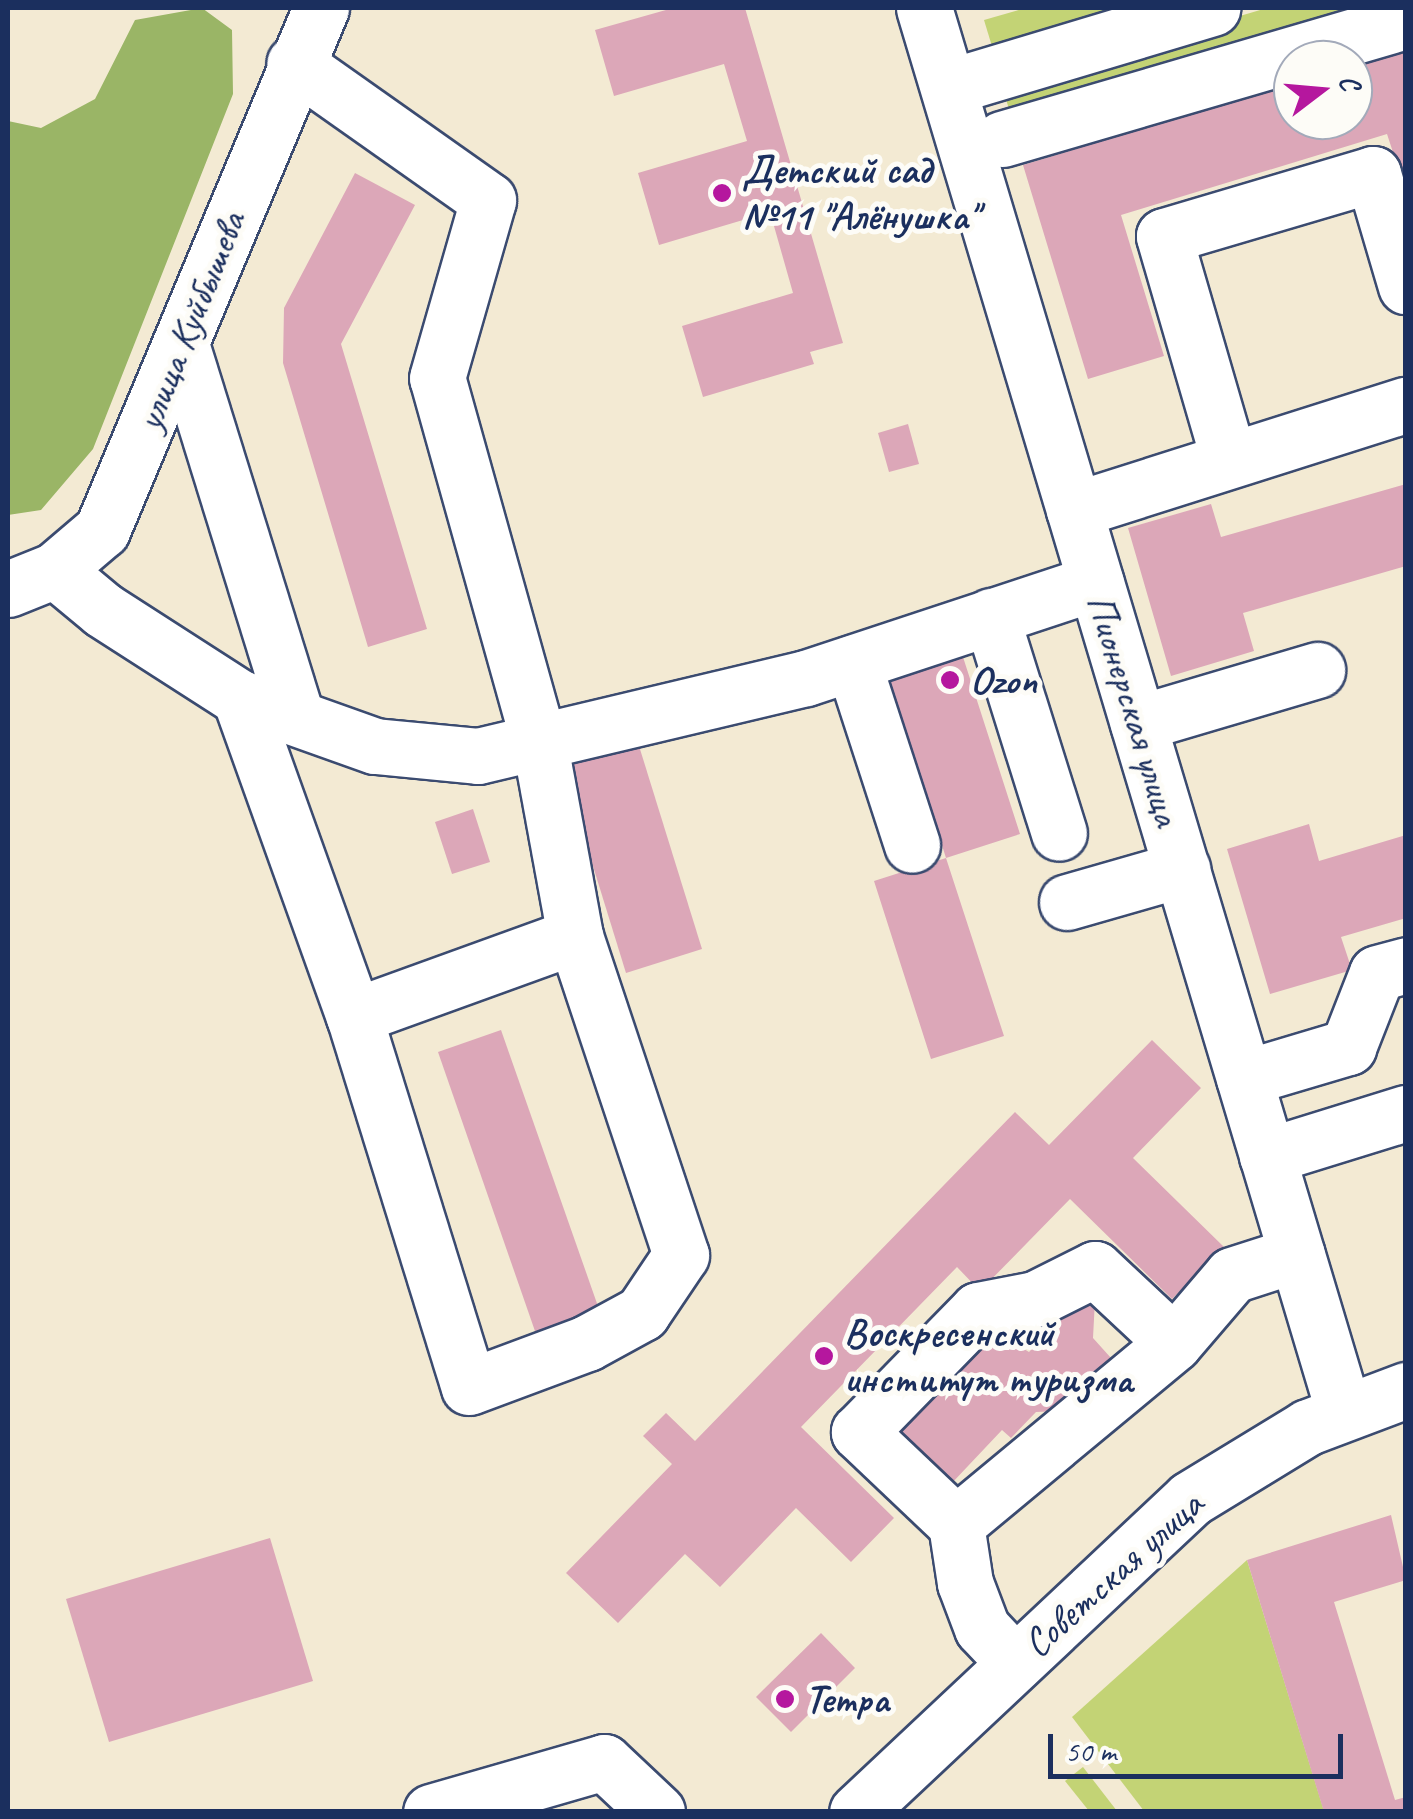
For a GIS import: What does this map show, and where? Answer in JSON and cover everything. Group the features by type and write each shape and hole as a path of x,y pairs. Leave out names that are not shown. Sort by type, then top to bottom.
{"street":[{"name":"улица Куйбышева","path":"31,580 102,530 294,62 321,8"},
{"name":"Пионерская улица","path":"924,8 1344,1412"},
{"path":"972,80 1212,8"},
{"path":"1002,139 1406,21"},
{"path":"240,698 354,1016 470,1387 588,1343 642,1313 682,1256 576,936 540,746 437,378 488,200 294,62"},
{"path":"1229,460 1164,236 1373,174 1406,286"},
{"path":"180,344 296,715"},
{"path":"1074,510 1406,405"},
{"path":"31,580 103,610 240,698 375,746 478,756 540,746 853,663 1096,582"},
{"path":"991,616 1059,833"},
{"path":"853,663 912,846"},
{"path":"1138,724 1317,670"},
{"path":"1068,902 1182,868"},
{"path":"354,1016 576,936"},
{"path":"1244,1078 1348,1047 1377,973 1406,965"},
{"path":"1267,1156 1406,1113"},
{"path":"956,1524 1174,1343 1232,1274 1297,1254"},
{"path":"1015,1663 982,1628 965,1583 956,1524 859,1432 978,1310 1035,1299 1095,1269 1174,1343"},
{"name":"Советская улица","path":"857,1812 1190,1499 1274,1445 1344,1412 1406,1390"},
{"path":"431,1812 604,1762 656,1812"}],"green space":[{"path":"202,8 232,30 233,94 93,449 41,510 8,515 8,121 41,128 95,99 135,20"},
{"path":"1026,8 1148,8 994,53 984,20"},
{"path":"1267,8 1389,8 1012,119 1002,86"},
{"path":"1247,1560 1324,1811 1144,1811 1072,1717"},
{"path":"1083,1767 1117,1811 1089,1811 1065,1781"}],"building":[{"name":"Детский сад №11 \"Алёнушка\"","path":"673,8 745,8 843,343 810,352 814,364 703,397 682,326 793,293 770,212 659,245 638,173 747,141 724,64 614,96 595,30"},
{"path":"1406,48 1406,192 1387,134 1373,138 1373,58"},
{"path":"1273,89 1273,140 1367,140 1121,215 1164,356 1088,379 1023,165"},
{"path":"355,173 415,205 341,344 427,629 368,647 283,363 284,308"},
{"path":"908,424 919,464 889,472 878,433"},
{"path":"1406,484 1406,566 1243,613 1254,651 1171,676 1128,528 1211,504 1221,537"},
{"path":"963,657 1020,834 946,858 890,681"},
{"path":"635,733 702,949 626,973 559,756"},
{"path":"473,809 490,862 452,874 435,822"},
{"path":"1309,824 1319,861 1406,835 1406,918 1341,937 1352,970 1270,994 1227,849"},
{"path":"946,858 1004,1036 931,1059 874,881"},
{"path":"501,1030 600,1312 536,1334 438,1052"},
{"name":"Воскресенский институт туризма","path":"1152,1040 1201,1088 1133,1158 1224,1247 1172,1299 1070,1199 980,1291 957,1267 801,1427 894,1518 851,1562 796,1508 720,1587 685,1554 618,1623 566,1573 672,1464 643,1436 666,1413 695,1441 1015,1112 1049,1145"},
{"path":"1083,1296 1095,1300 1093,1338 1111,1358 1059,1411 1036,1412 1011,1438 1002,1430 951,1484 895,1431 992,1330 1029,1352"},
{"path":"1391,1515 1406,1580 1334,1602 1395,1800 1406,1797 1406,1812 1324,1812 1247,1560"},
{"path":"270,1538 313,1681 109,1742 66,1599"},
{"path":"821,1633 855,1668 791,1732 756,1697"}],"place":[{"name":"Детский сад №11 \"Алёнушка\"","path":"722,193"},
{"name":"Ozon","path":"950,680"},
{"name":"Воскресенский институт туризма","path":"824,1356"},
{"name":"Тетра","path":"785,1699"}]}
